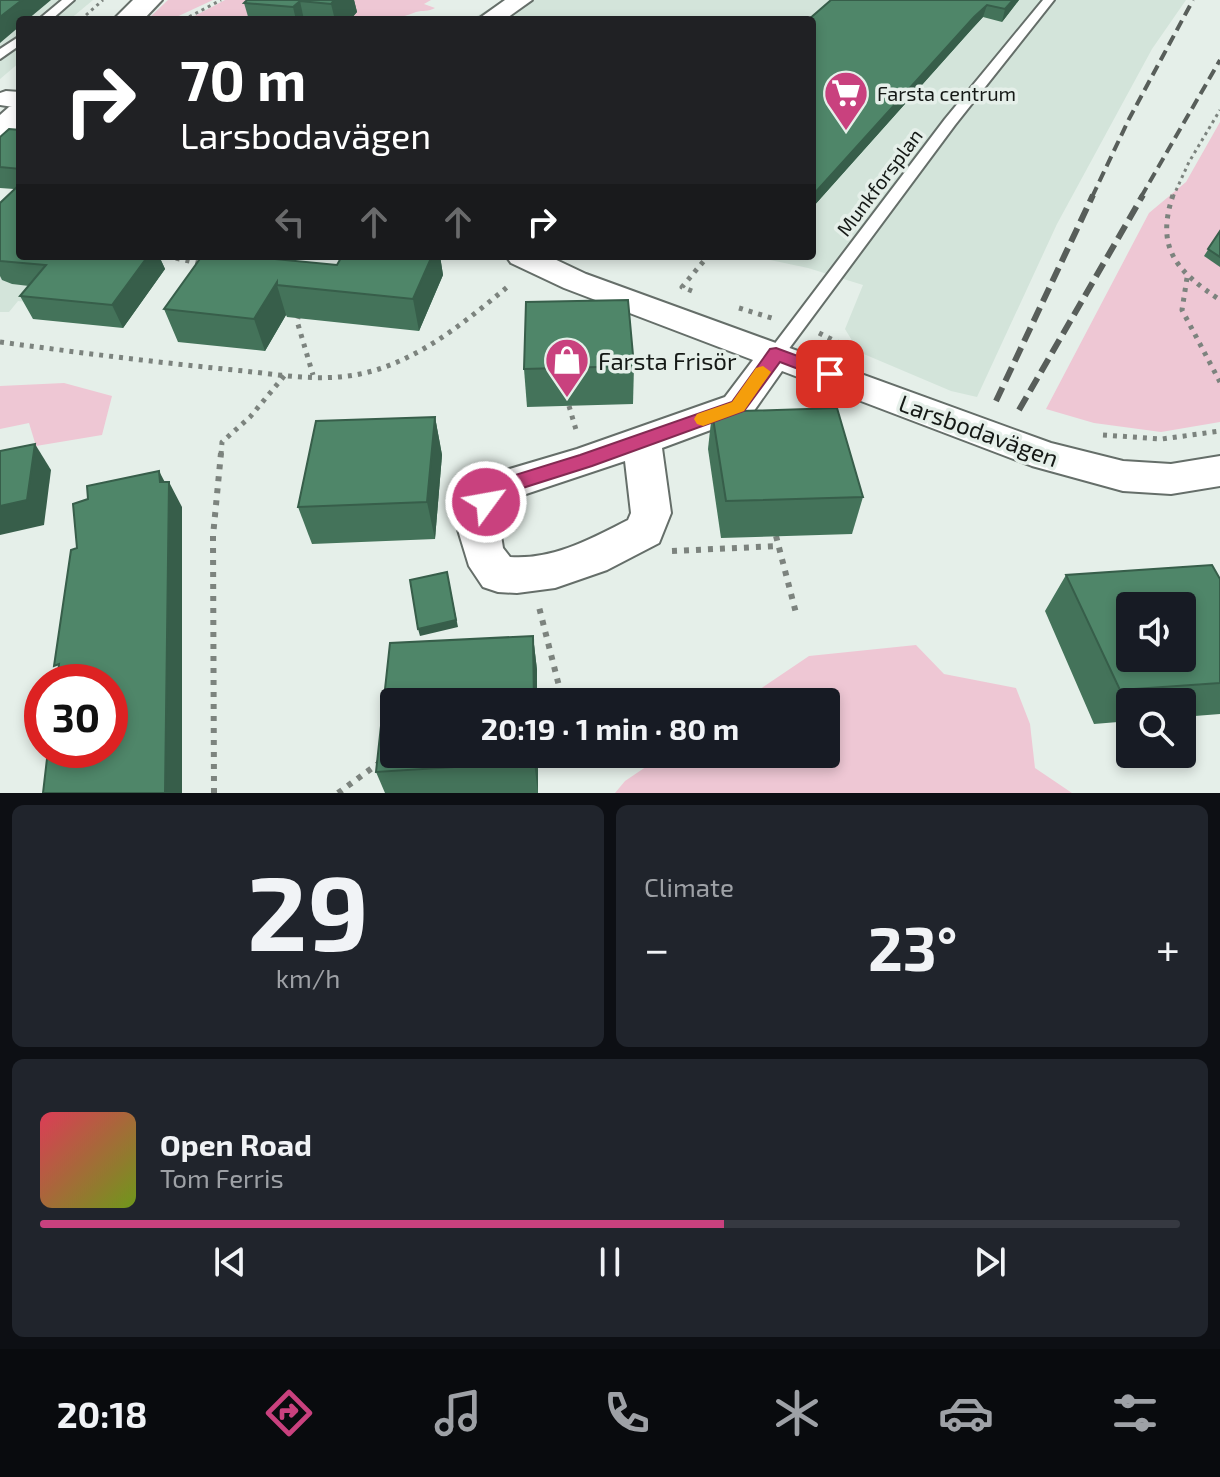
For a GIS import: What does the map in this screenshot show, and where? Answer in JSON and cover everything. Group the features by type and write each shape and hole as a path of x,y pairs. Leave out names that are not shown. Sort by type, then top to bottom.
{"street":[{"path":"101,16 119,0"},
{"path":"131,16 149,0"},
{"path":"495,16 521,0"},
{"path":"0,131 11,101"},
{"name":"Larsbodavägen","path":"516,270 575,281 786,340 958,426 1071,463 1123,476 1159,478 1220,471"},
{"path":"642,441 651,513 645,531 552,572 532,576 498,574 484,554 478,514 503,486 738,406 786,340"}],"lane":[{"path":"49,16 69,0"},
{"name":"Munkforsplan","path":"786,340 958,112 1049,0"},
{"path":"0,55 16,42"}],"path":[{"path":"85,16 103,0"},
{"path":"191,16 221,0"},
{"path":"1220,110 1179,180 1165,217 1165,239 1175,266 1199,289 1220,300"},
{"path":"187,260 213,265"},
{"path":"696,292 682,287 705,260"},
{"path":"0,342 285,375 359,374 409,354 461,326 516,270"},
{"path":"1187,277 1182,310 1220,382"},
{"path":"733,306 786,340 828,337 860,355"},
{"path":"302,308 297,321 313,375"},
{"path":"214,793 213,536 222,442 250,417 285,375"},
{"path":"1088,433 1151,441 1192,438 1220,431"},
{"path":"776,536 796,613"},
{"path":"735,548 779,546"},
{"path":"532,576 560,688"},
{"path":"338,793 379,763 380,750"}],"shaded area":[{"path":"0,0 93,0 74,16 16,16 16,65 0,79"},
{"path":"168,0 213,0 179,16 151,16"},
{"path":"225,0 431,0 424,4 435,8 402,16 353,16 356,13 195,16"},
{"name":"Farsta centrum","path":"504,0 1186,0 1152,49 1057,224 977,397 951,391 859,352 845,329 863,285 770,260 816,260 816,16 477,16"},
{"path":"1220,122 1220,422 1161,432 1094,423 1046,409 1149,213 1186,182"},
{"path":"0,264 3,280 12,284 58,288 46,304 18,301 9,312 0,312"},
{"path":"64,383 112,396 102,435 36,446 29,423 0,429 0,386"},
{"path":"916,645 944,674 1016,688 1030,724 1035,768 1072,793 615,793 625,781 644,768 840,768 840,688 762,688 809,656"}],"building":[{"path":"0,0 22,0 0,17"},
{"path":"247,0 334,0 331,4 300,1 293,7 244,3"},
{"name":"Farsta centrum","path":"831,0 1013,0 1005,9 987,5 974,17 816,192 816,16 813,16"},
{"path":"9,129 16,130 16,169 0,167 0,137"},
{"path":"16,188 16,260 145,260 112,305 20,296 46,265 0,261 0,203"},
{"path":"1220,231 1220,257 1208,249"},
{"path":"199,260 285,260 337,265 340,260 430,260 413,299 277,285 277,282 254,319 164,309"},
{"path":"628,300 634,366 524,369 526,302"},
{"path":"837,408 863,497 726,501 712,412"},
{"path":"435,417 427,502 298,507 316,421"},
{"path":"35,444 27,500 0,506 0,451"},
{"path":"159,471 160,482 169,482 165,793 43,793 46,768 128,768 128,664 54,664 71,550 77,548 73,504 88,499 87,486"},
{"path":"1212,565 1220,579 1220,683 1119,688 1066,575"},
{"path":"447,572 456,620 418,629 410,580"},
{"path":"533,636 534,688 385,688 390,643"},
{"path":"380,735 380,768 439,768 376,772"}],"railway":[{"path":"1092,197 1129,119 1193,0"},
{"path":"1141,197 1220,60"},
{"path":"996,401 1093,195"},
{"path":"1019,410 1143,195"}],"slow traffic":[{"path":"703,419 738,406 763,372"}],"place":[{"name":"Farsta centrum","path":"846,132"},
{"name":"Farsta Frisör","path":"567,399"}],"route":[{"path":"486,502 503,486 585,461 738,406 776,354 830,374"}]}
